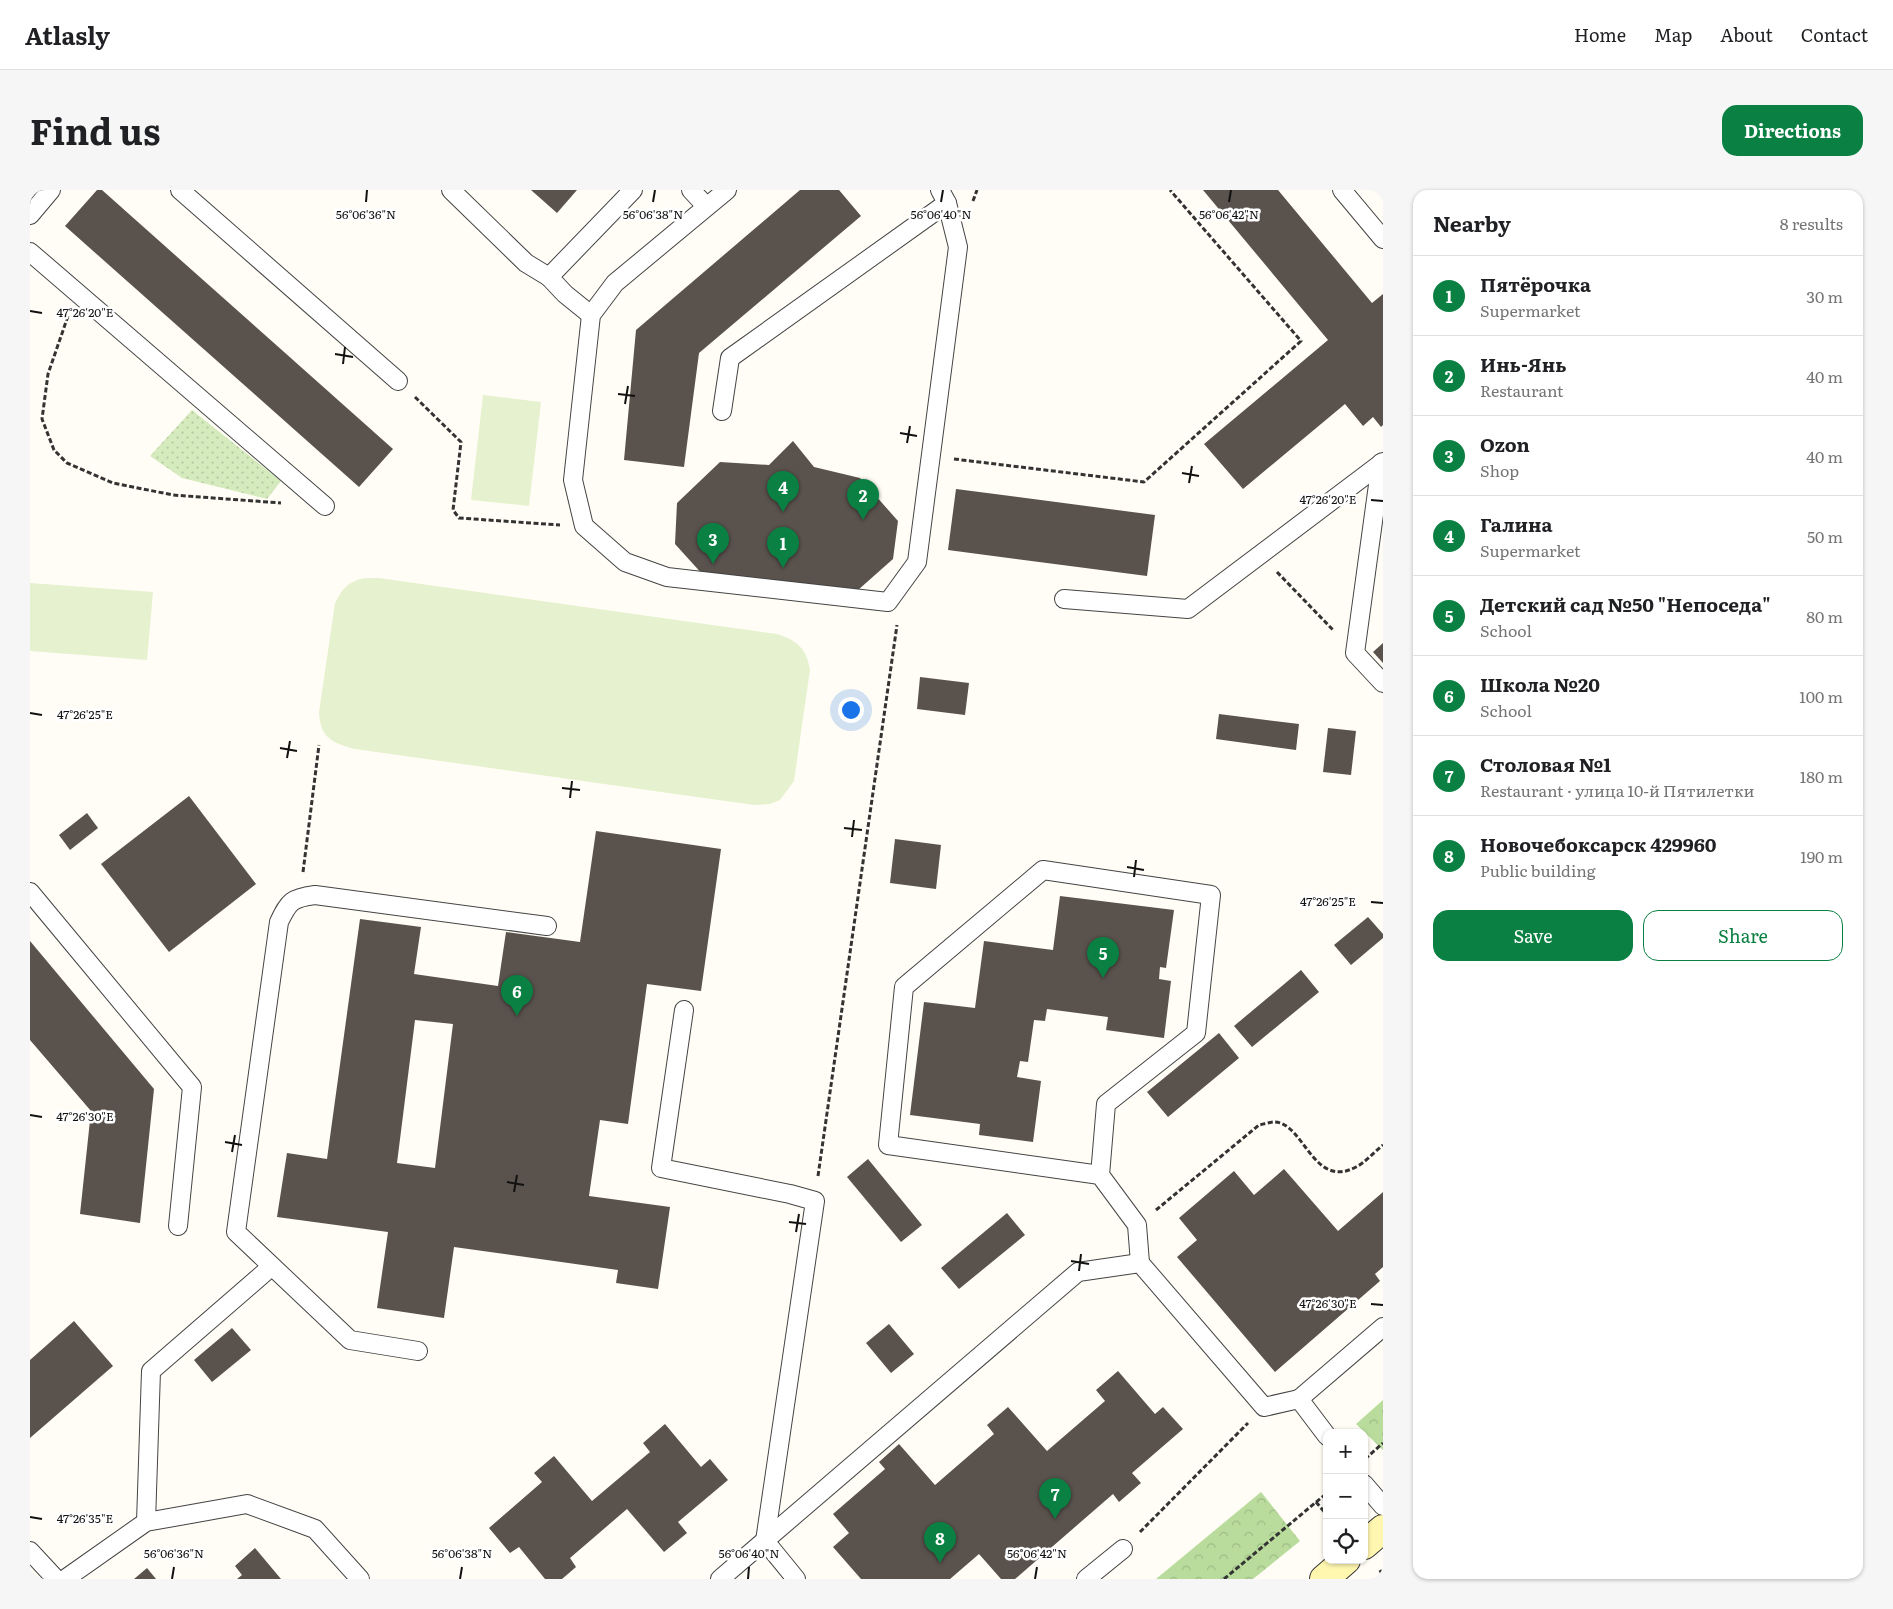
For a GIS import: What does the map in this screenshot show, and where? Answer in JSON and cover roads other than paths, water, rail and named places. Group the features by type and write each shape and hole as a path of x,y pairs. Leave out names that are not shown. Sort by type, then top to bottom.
{"main road":[{"path":"1368,1542 1383,1529"},
{"path":"1324,1579 1341,1564"}],"lane":[{"path":"30,215 51,190"},
{"path":"180,190 398,381"},
{"path":"451,190 526,263 549,277 565,294 591,315"},
{"path":"549,277 633,190"},
{"path":"691,190 706,206"},
{"path":"722,411 730,358 943,196 958,246 917,562 888,602 667,577 625,562 584,526 573,480 591,315 615,283 727,190"},
{"path":"1342,190 1383,239"},
{"path":"30,252 324,506"},
{"path":"1064,599 1188,608 1382,463"},
{"path":"1382,463 1355,653 1383,683"},
{"path":"1100,1175 888,1145 904,987 1042,870 1212,895 1196,1033 1106,1104 1100,1175 1137,1225 1140,1263 1264,1407 1299,1399 1383,1327"},
{"path":"30,892 192,1087 178,1226"},
{"path":"418,1351 350,1340 236,1232 280,922 287,906 300,898 315,895 547,926"},
{"path":"684,1010 661,1168 790,1194 815,1202 765,1542 796,1579"},
{"path":"720,1579 1078,1272 1140,1263"},
{"path":"146,1522 151,1371 272,1267"},
{"path":"1299,1399 1323,1431"},
{"path":"1368,1489 1383,1506"},
{"path":"65,1579 146,1522 247,1504 315,1530 360,1579"},
{"path":"1086,1579 1123,1549"},
{"path":"30,1551 56,1579"}],"place":[{"name":"Галина","path":"783,512"},
{"name":"Инь-Янь","path":"863,520"},
{"name":"Ozon","path":"713,564"},
{"name":"Пятёрочка","path":"783,568"},
{"name":"Детский сад №50 \"Непоседа\"","path":"1103,978"},
{"name":"Школа №20","path":"517,1016"},
{"name":"Столовая №1","path":"1055,1519"},
{"name":"Новочебоксарск 429960","path":"940,1563"}]}
